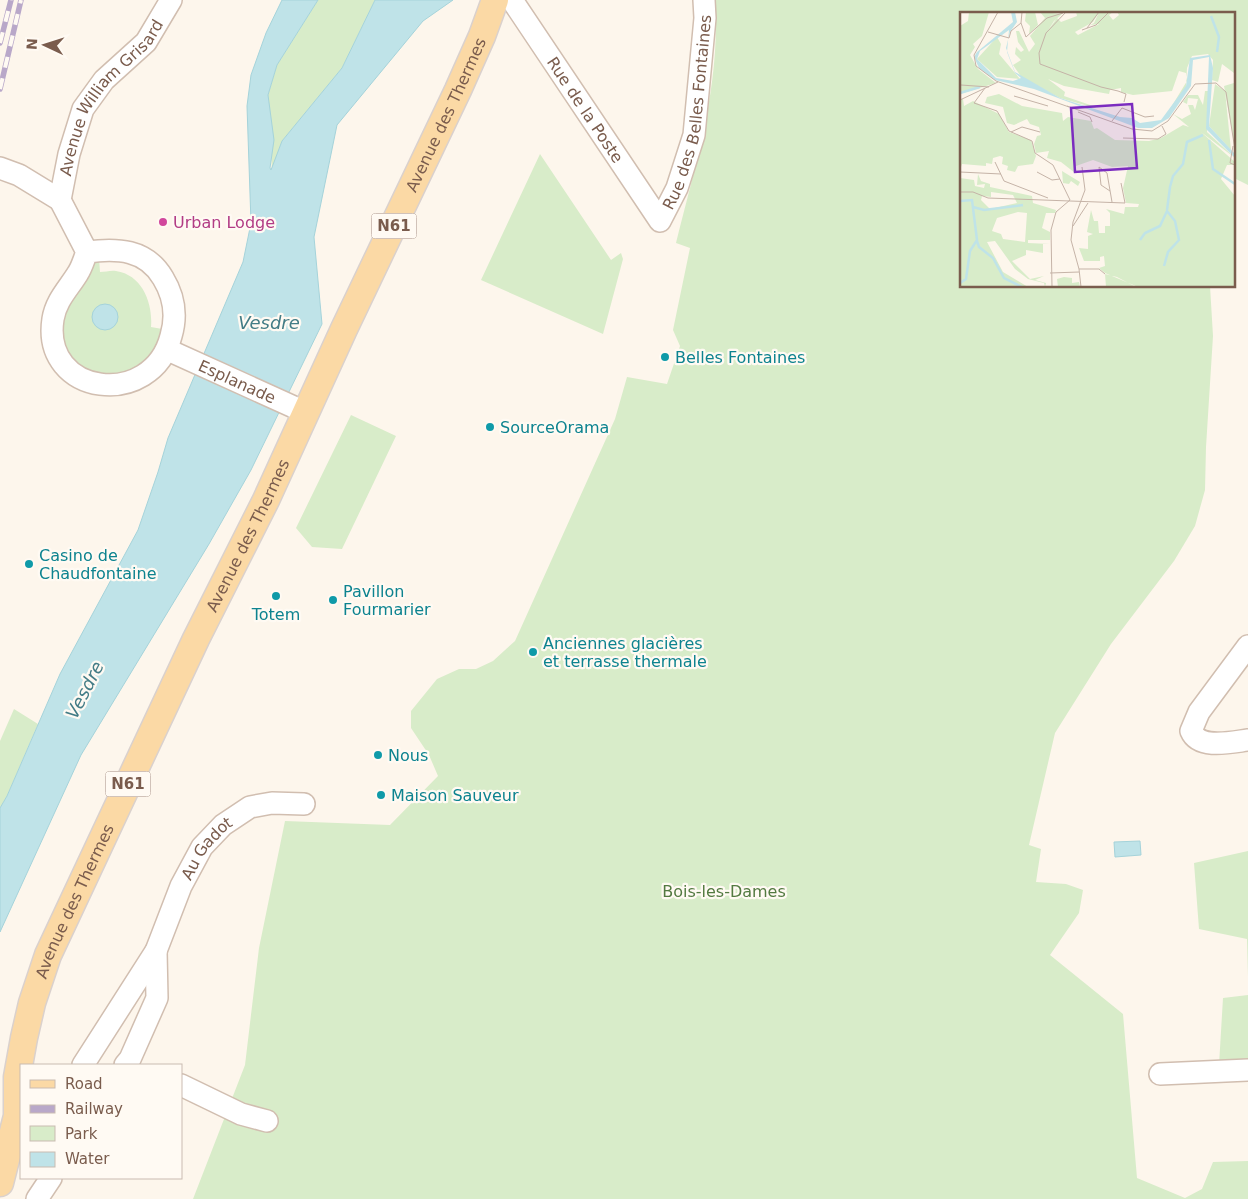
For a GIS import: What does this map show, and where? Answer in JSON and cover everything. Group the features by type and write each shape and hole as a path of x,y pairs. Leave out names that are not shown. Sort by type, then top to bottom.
{"main road":[{"name":"Avenue des Thermes","path":"21,1064 32,1003 48,955 196,639 266,500 307,413 344,329 458,90 482,36 495,0"},
{"name":"Avenue des Thermes","path":"0,1120 19,1078"},
{"name":"Avenue des Thermes","path":"0,1183 17,1116 19,1078"}],"street":[{"name":"Avenue William Grisard","path":"60,200 69,154 83,109 104,80 146,42 171,0"},
{"name":"Rue de la Poste","path":"512,0 660,221"},
{"name":"Rue des Belles Fontaines","path":"660,221 677,188 694,135 705,18 704,0"},
{"path":"0,168 19,175 60,200 87,252 79,273 60,299 53,317 52,333 59,357 68,370 80,378 103,386 126,384 139,378 154,367 168,350 174,328 174,306 170,289 160,272 147,260 131,252 111,249 87,252"},
{"name":"Esplanade","path":"168,350 307,413"},
{"path":"1248,646 1199,712 1191,731 1193,736 1212,743 1248,740"},
{"name":"Au Gadot","path":"84,1064 156,951 181,886 202,847 223,825 250,807 272,803 304,804"},
{"name":"Au Gadot","path":"132,1063 157,998 156,951"},
{"path":"1160,1074 1248,1070"},
{"path":"182,1085 241,1114 267,1121"},
{"path":"37,1199 50,1179"}],"green space":[{"path":"318,0 375,0 342,68 282,141 272,171 268,95 277,65"},
{"name":"Bois-les-Dames","path":"715,0 1248,0 1248,185 1236,179 1236,12 960,12 960,288 1210,288 1213,336 1205,490 1195,526 1174,561 1111,644 1055,733 1029,845 1041,849 1036,882 1066,884 1083,890 1079,913 1050,955 1123,1014 1137,1178 1185,1198 1202,1189 1213,1162 1248,1161 1248,1199 193,1199 245,1065 259,948 285,821 390,825 438,776 429,755 411,728 411,711 437,679 459,669 476,669 493,661 515,641 615,419 627,377 667,384 680,346 673,330 690,248 676,243 699,153 711,92 716,31"},
{"path":"540,154 611,260 621,253 623,259 603,334 481,280"},
{"path":"99,258 100,272 114,271 125,274 139,284 148,300 151,327 168,330 165,341 132,376 93,378 64,355 60,312 90,266"},
{"path":"351,415 396,436 342,549 312,547 296,528"},
{"path":"14,709 38,724 0,808 0,741"},
{"path":"1248,851 1248,977 1247,939 1199,929 1194,863"},
{"path":"1248,995 1248,1062 1219,1065 1223,998"}],"water":[{"name":"Vesdre","path":"282,0 318,0 277,65 268,95 274,140 271,170 282,141 342,68 375,0 453,0 423,21 337,125 314,237 322,324 251,470 209,544 81,755 0,932 0,808 60,674 138,530 168,438 243,262 251,223 247,106 251,75 266,33"},
{"path":"105,304 114,308 118,317 114,326 105,330 96,326 92,317 96,308"},
{"path":"1140,841 1141,855 1115,857 1114,842"}],"railway":[{"path":"0,43 11,0"},
{"path":"0,89 21,0"}],"place":[{"name":"Urban Lodge","path":"163,222"},
{"name":"Belles Fontaines","path":"665,357"},
{"name":"SourceOrama","path":"490,427"},
{"name":"Casino de Chaudfontaine","path":"29,564"},
{"name":"Totem","path":"276,596"},
{"name":"Pavillon Fourmarier","path":"333,600"},
{"name":"Anciennes glacières et terrasse thermale","path":"533,652"},
{"name":"Nous","path":"378,755"},
{"name":"Maison Sauveur","path":"381,795"}]}
